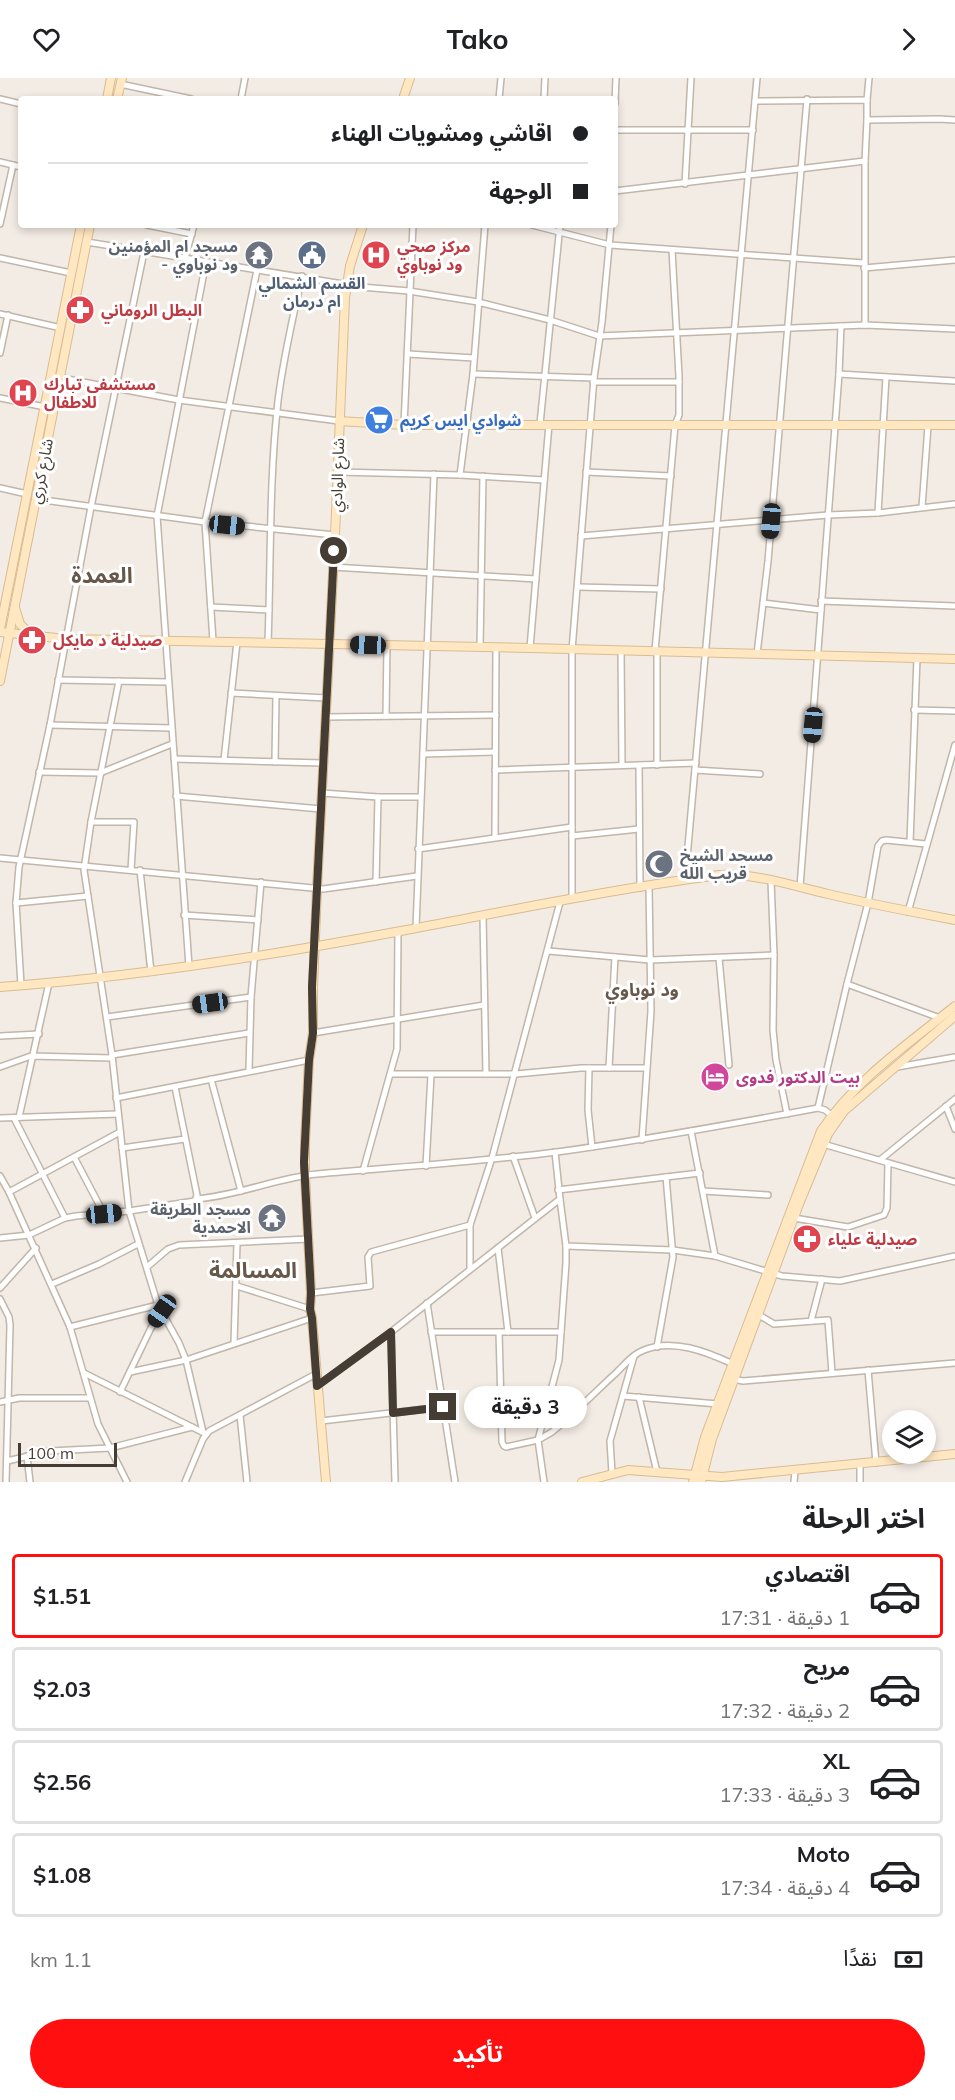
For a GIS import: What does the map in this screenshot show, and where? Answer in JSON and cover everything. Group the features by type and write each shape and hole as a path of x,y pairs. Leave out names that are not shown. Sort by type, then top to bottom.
{"main road":[{"path":"108,96 111,78"},
{"path":"404,96 410,78"},
{"path":"118,96 121,81"},
{"name":"شارع كرري","path":"0,681 14,606 27,494 80,228"},
{"name":"شارع كرري","path":"0,631 3,597 19,559 36,499 89,228"},
{"name":"شارع الوادي","path":"326,1482 310,1309 309,1239 304,1176 309,1060 313,1033 314,946 346,284 362,228"},
{"path":"339,422 404,425 955,425"},
{"path":"14,606 22,628 32,636"},
{"path":"0,631 66,639 329,643 955,659"},
{"path":"0,987 151,972 255,956 572,899 725,875 771,881 955,921"},
{"path":"697,1479 705,1437 759,1314 770,1272 815,1143 859,1085 955,1006"},
{"path":"697,1479 731,1379 733,1364 834,1117 955,1016"},
{"path":"582,1482 628,1470 697,1479 955,1454"}],"street":[{"path":"241,96 245,78"},
{"path":"499,96 501,78"},
{"path":"544,96 545,78"},
{"path":"615,96 616,78"},
{"path":"685,184 691,78"},
{"path":"685,880 758,78"},
{"path":"865,325 865,161 869,78"},
{"path":"121,81 178,96"},
{"path":"0,99 18,103"},
{"path":"757,654 771,521 807,99"},
{"path":"755,101 867,100"},
{"path":"867,120 955,120"},
{"path":"618,130 753,130"},
{"path":"618,191 865,161"},
{"path":"0,162 18,166"},
{"path":"0,224 13,165"},
{"path":"162,228 192,234"},
{"path":"185,258 193,228"},
{"path":"404,425 412,228"},
{"path":"460,474 473,374 485,228"},
{"path":"530,648 544,480 544,376 560,228 610,245 864,266 955,260"},
{"path":"572,899 572,650 593,380 611,228"},
{"path":"87,242 362,287 409,291 478,302 550,320 599,336 865,325 955,329"},
{"path":"657,765 656,651 670,476 675,425 679,415 672,250"},
{"path":"21,985 16,903 20,859 50,725 91,507 144,252"},
{"path":"0,258 71,273"},
{"path":"189,966 164,640 157,516 206,262"},
{"path":"213,641 205,522 257,270"},
{"path":"268,642 277,414 302,276"},
{"path":"0,314 61,328"},
{"path":"0,353 8,315"},
{"path":"800,887 836,426 841,326"},
{"path":"408,354 474,358"},
{"path":"473,374 679,382"},
{"path":"839,374 955,381"},
{"path":"51,376 228,408 339,422"},
{"path":"878,513 886,377"},
{"path":"0,398 45,407"},
{"path":"922,507 928,426"},
{"path":"338,472 460,474 544,480"},
{"path":"586,472 670,476"},
{"path":"416,928 434,474"},
{"path":"480,647 483,476"},
{"path":"0,488 27,494"},
{"path":"36,499 205,522 335,535"},
{"path":"581,536 828,515 878,513 955,504"},
{"path":"332,567 536,579"},
{"path":"578,587 661,589"},
{"path":"821,602 955,606"},
{"path":"763,603 821,610"},
{"path":"211,607 269,610"},
{"path":"224,760 237,642"},
{"path":"386,716 387,645"},
{"path":"495,837 496,647"},
{"path":"621,651 622,765"},
{"path":"910,842 917,658"},
{"path":"58,680 167,682"},
{"path":"119,681 84,865 107,1017 129,1211 158,1305 186,1360 204,1433 185,1482"},
{"path":"231,693 326,698"},
{"path":"274,762 276,696"},
{"path":"914,710 955,711"},
{"path":"325,717 496,715"},
{"path":"50,725 171,728"},
{"path":"39,772 100,773 172,744"},
{"path":"908,912 955,745"},
{"path":"423,754 495,752"},
{"path":"174,759 324,763"},
{"path":"495,770 696,763"},
{"path":"639,765 639,829 650,960 651,1011 642,1140"},
{"path":"695,770 760,774"},
{"path":"322,793 420,797"},
{"path":"176,796 321,809"},
{"path":"376,882 378,797"},
{"path":"91,822 134,822 131,870"},
{"path":"418,849 572,827"},
{"path":"572,836 639,829"},
{"path":"818,1108 868,903 880,843 886,840 926,844"},
{"path":"0,858 317,888 417,876"},
{"path":"140,870 151,972"},
{"path":"771,881 774,1045 787,1114"},
{"path":"249,1070 251,997 261,882"},
{"path":"16,903 88,896"},
{"path":"470,1268 471,1225 516,1074 560,902"},
{"path":"184,915 258,920"},
{"path":"483,916 486,1074"},
{"path":"363,1171 398,1049 396,1021 398,932"},
{"path":"548,951 650,960 774,955"},
{"path":"609,1068 615,957"},
{"path":"719,958 729,1065"},
{"path":"49,983 39,1034 31,1056 17,1117 42,1174 65,1218"},
{"path":"847,984 940,1018"},
{"path":"107,1017 251,997"},
{"path":"313,1033 484,1005"},
{"path":"0,1067 31,1056 112,1056 249,1033"},
{"path":"0,1036 39,1034"},
{"path":"893,1067 955,1057"},
{"path":"116,1098 309,1060"},
{"path":"392,1074 516,1074 589,1068 646,1068"},
{"path":"589,1068 592,1147"},
{"path":"426,1166 431,1075"},
{"path":"211,1079 241,1191"},
{"path":"175,1087 196,1199"},
{"path":"880,1160 955,1099"},
{"path":"946,1106 955,1129"},
{"path":"0,1238 29,1235 65,1218 192,1202 196,1199 304,1176 555,1152 642,1140 818,1108 834,1117"},
{"path":"0,1118 118,1114"},
{"path":"691,1131 715,1256"},
{"path":"9,1191 120,1132"},
{"path":"122,1148 185,1139"},
{"path":"823,1144 955,1182"},
{"path":"544,1482 538,1440 558,1364 566,1246 555,1152"},
{"path":"513,1156 535,1218"},
{"path":"74,1157 104,1214"},
{"path":"794,1218 848,1227 884,1215 887,1208 888,1163"},
{"path":"558,1190 700,1173"},
{"path":"0,1176 36,1248 70,1327 98,1424 127,1482"},
{"path":"657,1347 673,1262 666,1177"},
{"path":"703,1191 768,1195"},
{"path":"317,1386 391,1332 560,1199"},
{"path":"311,1293 367,1287 370,1284 368,1257 371,1252 471,1225"},
{"path":"147,1267 172,1247 309,1239"},
{"path":"234,1344 237,1243"},
{"path":"52,1284 138,1244"},
{"path":"566,1246 673,1250 715,1256 791,1277 845,1281 955,1256"},
{"path":"0,1288 36,1248"},
{"path":"498,1248 508,1332"},
{"path":"811,1321 822,1279"},
{"path":"237,1286 310,1309"},
{"path":"0,1299 10,1320 6,1482"},
{"path":"427,1303 455,1482"},
{"path":"70,1327 158,1305"},
{"path":"120,1392 162,1311"},
{"path":"759,1314 772,1323 829,1321 832,1373"},
{"path":"130,1372 186,1360 312,1318"},
{"path":"391,1332 395,1482"},
{"path":"431,1332 561,1332"},
{"path":"499,1332 502,1444 506,1447 538,1440 555,1429 634,1356 644,1350 657,1347 697,1349 733,1364"},
{"path":"612,1473 610,1441 634,1356"},
{"path":"731,1379 743,1381 955,1363"},
{"path":"868,1370 876,1463"},
{"path":"84,1373 204,1433"},
{"path":"204,1433 316,1374"},
{"path":"623,1396 718,1404"},
{"path":"639,1397 657,1472"},
{"path":"0,1402 19,1398 90,1398"},
{"path":"321,1421 443,1407"},
{"path":"240,1415 247,1482"},
{"path":"7,1461 50,1451 110,1448 192,1427"},
{"path":"27,1456 30,1482"},
{"path":"860,1464 860,1482"},
{"path":"794,1482 795,1471"}],"place":[{"name":"مسجد ام المؤمنين - ود نوباوي","path":"259,255"},
{"name":"القسم الشمالي ام درمان","path":"312,255"},
{"name":"مركز صحي ود نوباوي","path":"376,255"},
{"name":"البطل الروماني","path":"80,310"},
{"name":"مستشفى تبارك للاطفال","path":"23,393"},
{"name":"شوادي ايس كريم","path":"379,420"},
{"name":"صيدلية د مايكل","path":"32,640"},
{"name":"مسجد الشيخ قريب الله","path":"659,864"},
{"name":"بيت الدكتور فدوى","path":"715,1077"},
{"name":"مسجد الطريقة الاحمدية","path":"272,1218"},
{"name":"صيدلية علياء","path":"807,1239"}],"district":[{"name":"العمدة","path":"102,575"},
{"name":"ود نوباوي","path":"642,989"},
{"name":"المسالمة","path":"253,1270"}],"route":[{"path":"334,551 312,987 313,1033 309,1060 304,1162 309,1239 310,1309 317,1386 391,1332 393,1413 443,1407"}]}
